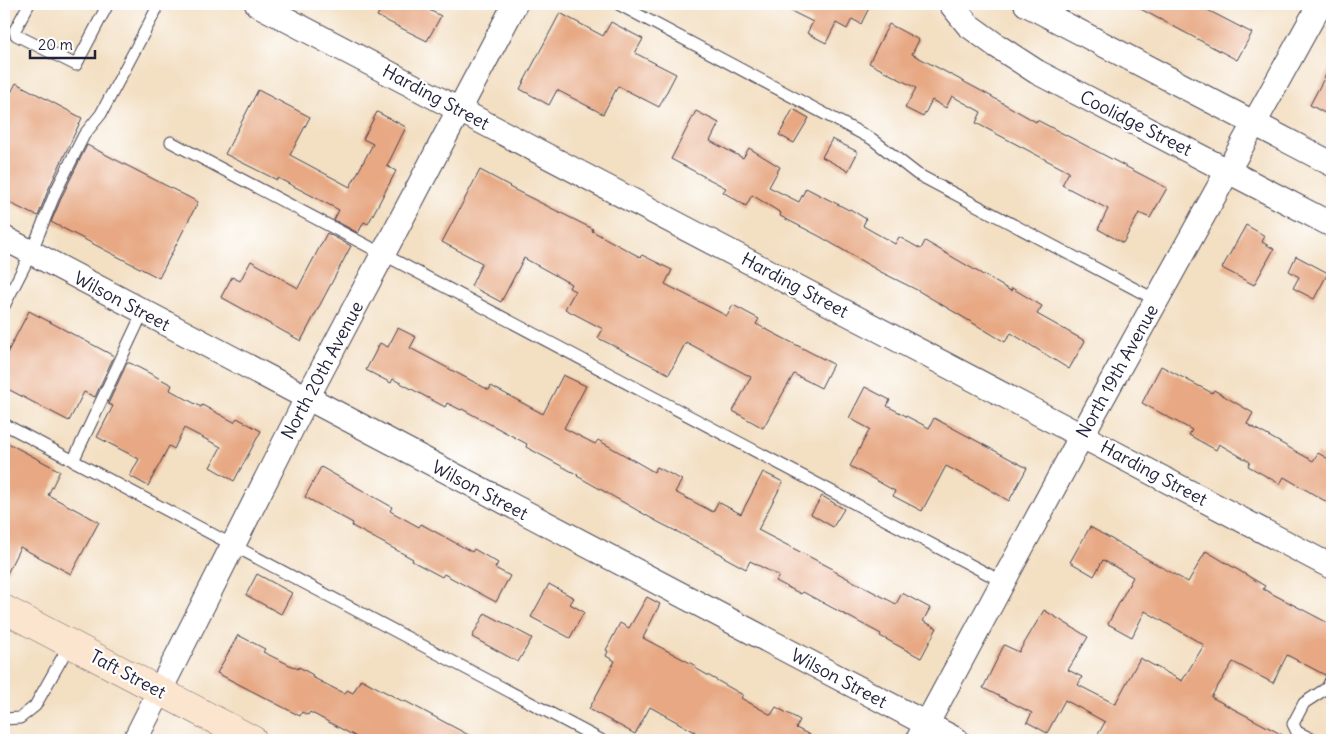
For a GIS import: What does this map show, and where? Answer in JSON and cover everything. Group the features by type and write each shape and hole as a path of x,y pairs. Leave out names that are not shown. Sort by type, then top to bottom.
{"street":[{"name":"Harding Street","path":"257,4 1332,567"},
{"name":"North 20th Avenue","path":"135,740 307,398 515,4"},
{"name":"Coolidge Street","path":"951,4 968,26 1037,72 1332,225"},
{"path":"1026,4 1332,164"},
{"name":"North 19th Avenue","path":"922,732 1082,435 1320,4"},
{"name":"Wilson Street","path":"4,238 307,398 922,732 957,740"},
{"name":"Taft Street","path":"4,609 253,740"}],"lane":[{"path":"29,4 15,30 16,35 76,65 108,4"},
{"path":"618,4 872,139 917,174 1156,300"},
{"path":"4,306 31,253 56,191 84,135 101,114 155,12"},
{"path":"171,142 1003,582"},
{"path":"73,461 144,312"},
{"path":"4,424 601,740"},
{"path":"4,719 20,718 35,706 70,644"},
{"path":"1314,740 1297,732 1293,724 1304,703 1327,688 1332,678"}],"building":[{"path":"384,4 417,4 441,16 427,41 377,16"},
{"path":"777,4 871,4 861,24 852,19 847,29 836,23 826,43 807,33 813,22"},
{"path":"1131,4 1196,4 1252,33 1237,60"},
{"path":"560,13 603,36 611,22 643,39 635,53 676,74 659,107 618,86 603,114 557,90 549,105 520,89"},
{"path":"889,24 919,40 912,54 1036,122 1037,120 1167,188 1150,218 1139,213 1123,243 1098,229 1108,209 1062,185 1069,172 976,123 981,112 952,96 946,108 932,100 923,117 905,108 916,88 869,63"},
{"path":"1332,63 1332,117 1310,105"},
{"path":"16,83 82,118 38,216 4,200 4,106"},
{"path":"258,90 310,117 290,155 350,187 373,144 363,139 377,112 406,127 387,166 396,171 368,224 364,222 358,233 334,220 339,210 278,178 277,180 225,154"},
{"path":"793,109 809,118 794,143 779,135"},
{"path":"696,111 719,123 710,141 743,158 749,148 780,167 769,187 799,202 806,188 850,209 866,219 863,226 895,244 899,237 921,249 925,241 1011,291 1012,288 1042,306 1037,314 1085,341 1069,369 1011,333 1005,342 917,290 780,216 781,213 752,195 746,206 723,192 726,188 671,159"},
{"path":"832,139 858,152 848,171 822,157"},
{"path":"87,145 198,202 159,278 51,222"},
{"path":"480,170 509,187 593,229 592,231 640,257 642,255 672,270 665,284 727,316 733,305 759,319 756,324 833,364 821,388 794,374 763,428 733,411 751,377 686,342 669,374 598,338 603,329 565,309 575,291 569,288 571,284 524,258 501,302 471,286 482,263 442,242"},
{"path":"1246,225 1265,236 1262,242 1274,249 1254,285 1222,268"},
{"path":"327,233 351,246 301,341 221,297 232,277 240,281 251,261 298,288"},
{"path":"1296,256 1328,273 1314,299 1293,288 1299,277 1289,271"},
{"path":"29,311 114,356 95,397 84,392 69,421 4,387 4,359"},
{"path":"398,328 416,337 410,348 489,390 491,386 543,414 563,375 586,386 564,428 595,444 598,440 654,472 657,467 682,480 675,492 713,512 718,502 741,514 763,472 783,482 758,530 896,604 902,593 930,608 923,621 937,628 921,658 803,592 801,594 776,581 779,576 750,561 746,569 723,555 658,522 526,447 527,444 462,409 447,403 445,407 393,379 391,383 366,370 380,343 388,347"},
{"path":"127,363 172,385 170,390 201,407 202,405 234,422 237,418 261,431 234,481 210,467 221,447 184,428 174,449 169,446 148,486 130,476 139,459 97,437 113,406 108,404"},
{"path":"1161,366 1212,393 1214,390 1253,413 1247,424 1313,461 1318,453 1332,461 1332,505 1284,477 1280,484 1248,466 1250,462 1219,444 1216,450 1189,435 1192,430 1142,403"},
{"path":"865,387 890,400 887,406 929,428 934,418 1027,468 1009,501 946,466 922,511 893,496 895,491 850,466 870,429 849,418"},
{"path":"4,441 60,471 48,495 99,522 71,574 20,547 4,580"},
{"path":"321,467 392,507 390,511 419,527 421,524 472,552 474,549 498,563 495,568 510,576 496,602 444,574 442,577 412,561 413,559 352,526 353,523 305,497"},
{"path":"822,496 844,509 833,527 811,514"},
{"path":"1090,527 1188,582 1206,551 1265,586 1263,589 1332,625 1332,661 1325,675 1287,655 1273,683 1233,662 1211,697 1292,740 1095,740 1105,722 1065,700 1047,733 1027,722 1032,713 983,688 1004,645 1019,652 1044,610 1088,637 1068,670 1082,677 1078,685 1115,704 1140,658 1182,681 1204,645 1145,611 1132,637 1108,624 1133,577 1103,560 1094,576 1070,562"},
{"path":"257,574 292,593 281,614 246,595"},
{"path":"549,584 574,598 570,604 584,612 570,638 531,617"},
{"path":"647,597 660,604 643,638 696,666 695,668 743,695 741,698 771,715 776,707 800,720 796,728 820,740 690,740 695,732 650,707 635,734 589,709 615,661 606,656 608,651 606,650 620,623 629,628"},
{"path":"485,613 532,638 518,662 472,637"},
{"path":"238,635 265,649 263,652 298,669 299,667 313,675 312,677 345,694 347,690 353,693 361,679 478,740 362,740 310,712 308,715 302,712 300,716 217,673"}]}
